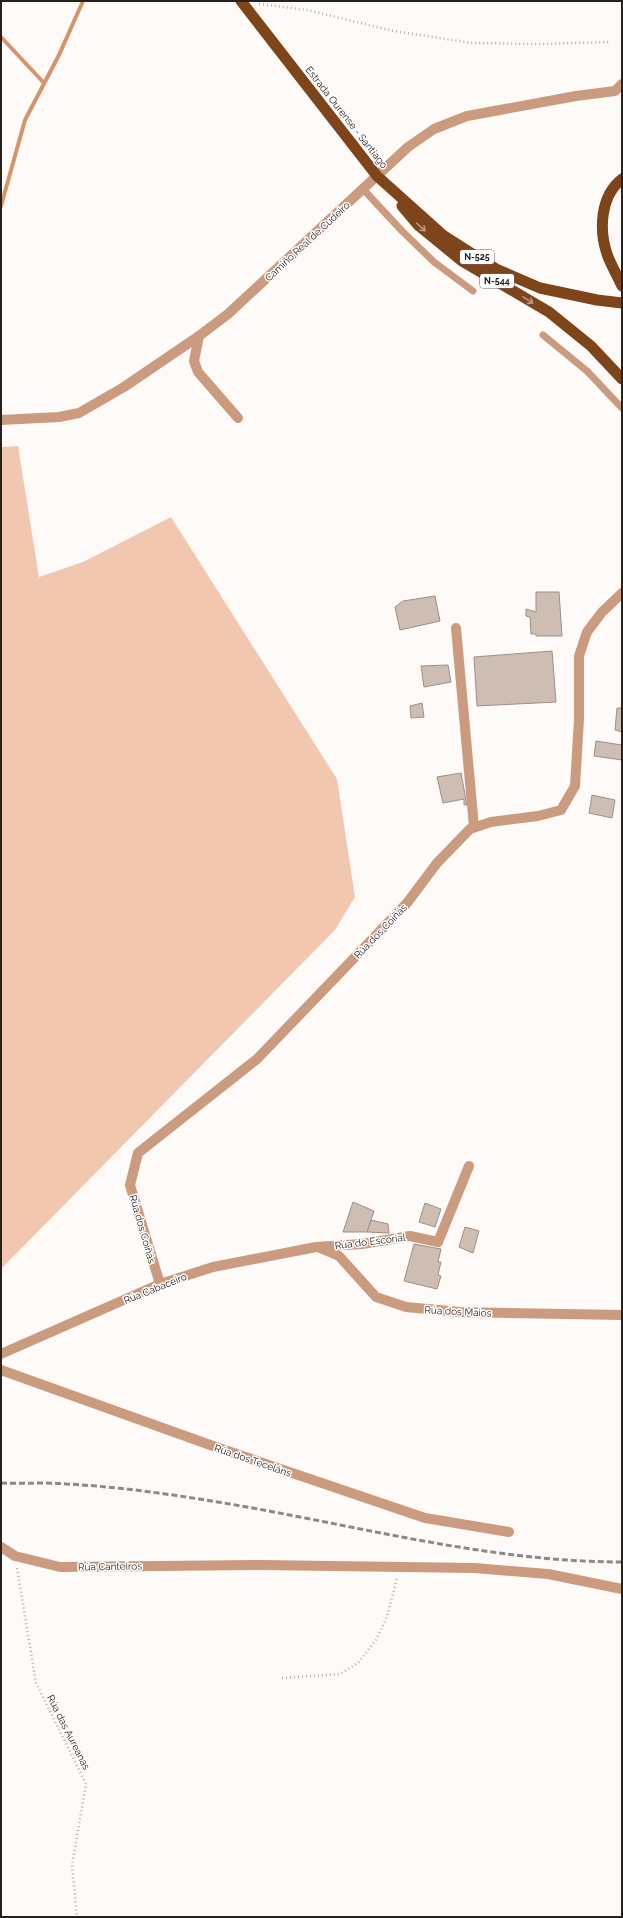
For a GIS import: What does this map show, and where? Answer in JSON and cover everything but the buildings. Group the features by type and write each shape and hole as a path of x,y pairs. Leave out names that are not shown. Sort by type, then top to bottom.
{"highway":[{"name":"Estrada Ourense - Santiago","path":"241,1 377,176 444,236 496,269 540,288 597,300 622,303"},
{"name":"N-544","path":"377,176 418,225 462,261 549,312 591,346 622,379"},
{"path":"622,180 616,184 607,201 602,218 607,254 622,286"}],"street":[{"name":"Camiño Real de Cudeiro","path":"1,420 59,417 79,413 124,387 199,336 228,314 408,147 434,129 467,116 620,90"},
{"path":"199,336 194,361 198,372 238,418"},
{"name":"Rúa dos Coiñás","path":"160,1284 130,1185 138,1153 257,1059 407,903 437,863 470,829 491,822 538,816 561,810 575,786 580,719 579,656 587,632 602,612 622,594"},
{"path":"456,628 474,827"},
{"name":"Rúa do Escorial","path":"316,1247 362,1244 410,1236 438,1242 469,1166"},
{"name":"Rúa Cabaceiro","path":"1,1354 160,1284 212,1267 316,1247"},
{"name":"Rúa dos Maios","path":"316,1247 339,1256 376,1297 406,1307 459,1312 622,1315"},
{"name":"Rúa dos Teceláns","path":"1,1370 213,1446 426,1518 509,1532"},
{"name":"Rúa Canteiros","path":"1,1547 15,1556 60,1567 223,1565 400,1566 519,1571 577,1579 622,1589"}],"lane":[{"path":"363,189 423,252 473,291"},
{"path":"543,335 587,371 622,408"}],"path":[{"path":"241,1 307,10 394,31 472,43 538,44 611,42"},
{"name":"Rúa das Aureanas","path":"15,1556 36,1683 86,1784 72,1865 77,1917"},
{"path":"282,1678 340,1674 358,1663 376,1640 387,1617 400,1566"}],"shaded area":[{"path":"18,446 39,577 83,562 171,517 337,779 355,897 335,930 1,1269 1,447"}],"waterway":[{"path":"1,206 25,120 59,55 83,1"},
{"path":"1,37 44,83"}],"railway":[{"path":"1,1483 59,1483 149,1492 230,1504 474,1549 523,1556 622,1562"}]}
